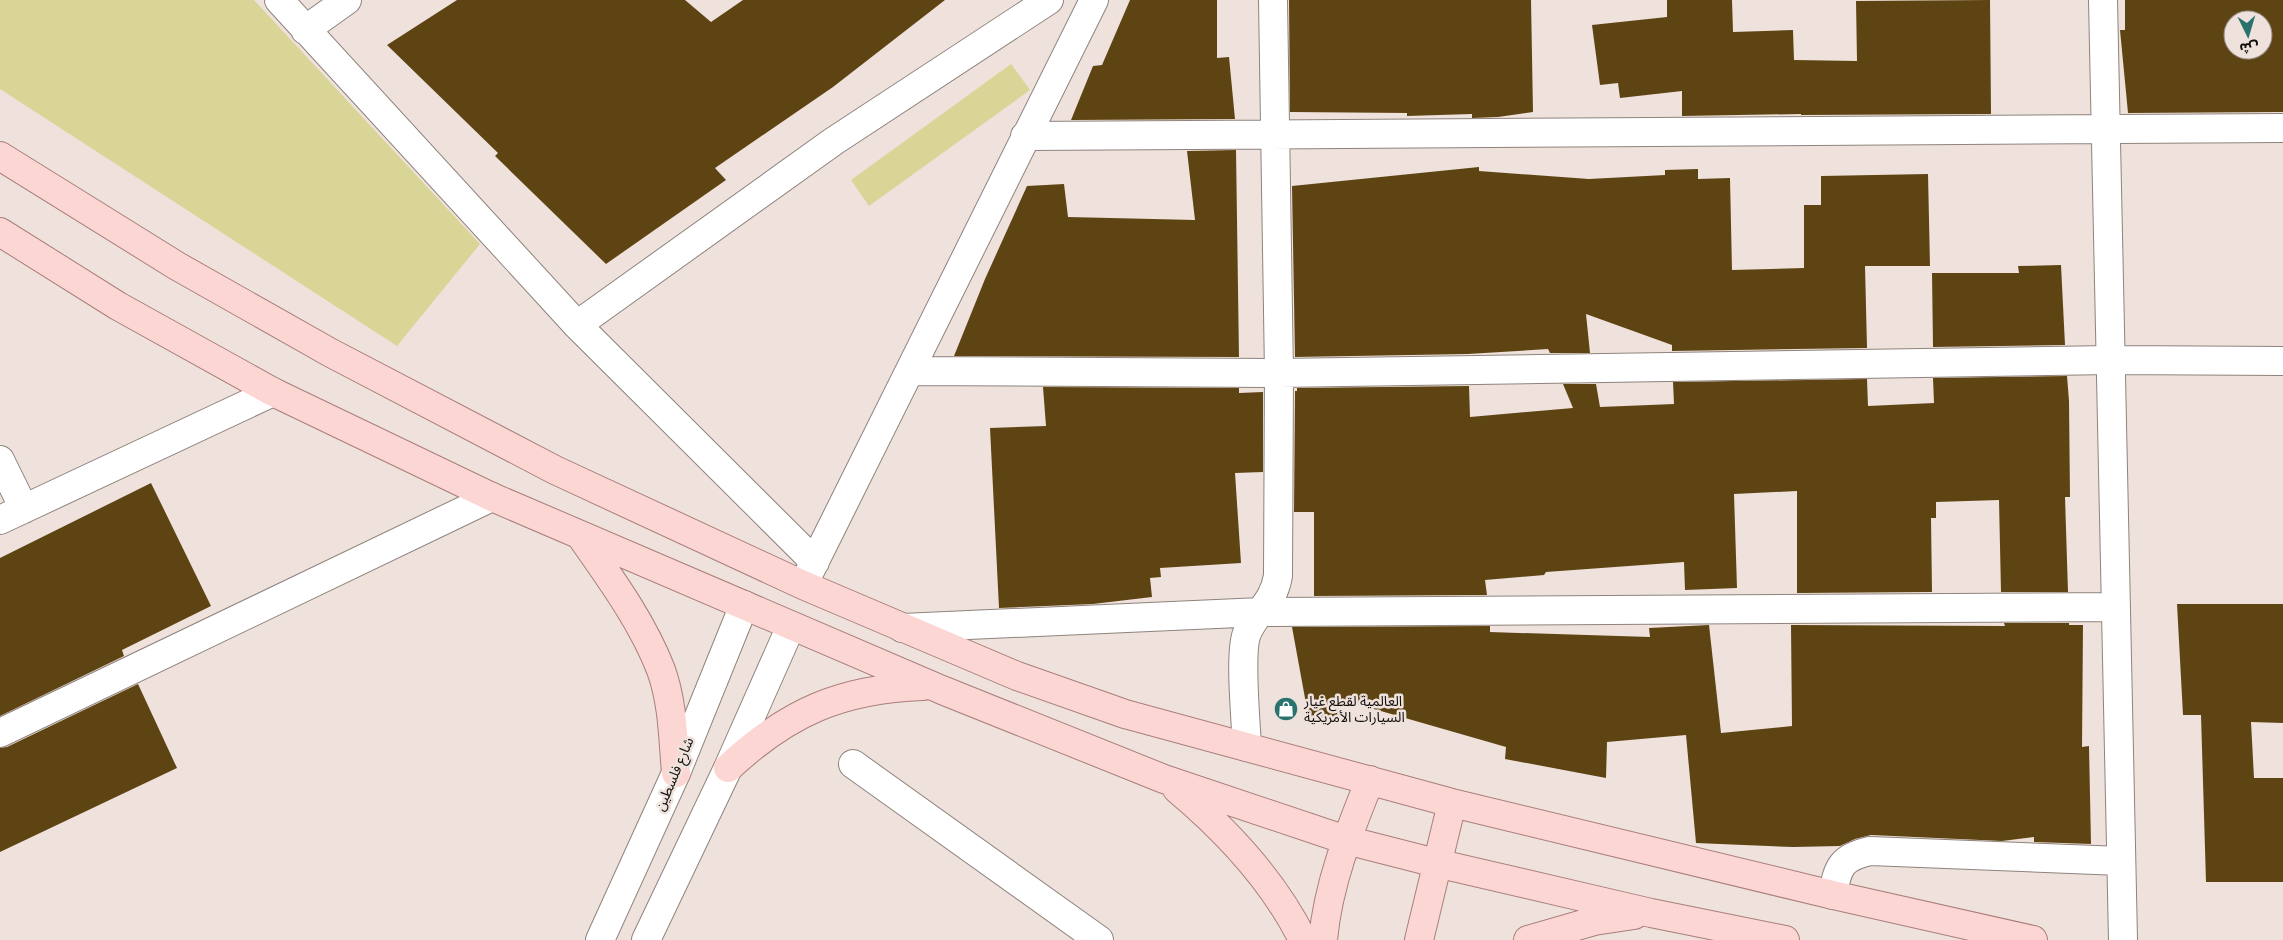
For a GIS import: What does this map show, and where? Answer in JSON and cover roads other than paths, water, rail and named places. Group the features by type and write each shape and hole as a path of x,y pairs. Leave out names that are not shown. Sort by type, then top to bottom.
{"main road":[{"path":"0,156 177,266 331,353 555,470 809,574 902,628 1017,676 1125,714 1452,803 1833,895 2033,940"},
{"path":"0,232 118,306 273,392 492,497 930,685 1164,779 1346,840 1436,864 1651,913 1785,940"},
{"path":"580,535 618,588 642,629 661,671 672,716 676,773"},
{"path":"728,768 755,742 786,721 820,705 855,693 892,687 930,685"},
{"path":"1164,779 1203,811 1239,847 1270,887 1303,940"},
{"path":"1323,940 1332,891 1346,840 1370,780"},
{"path":"1419,940 1452,803"},
{"path":"1528,940 1594,921 1651,913"}],"street":[{"path":"279,0 809,574 1094,0"},
{"path":"305,30 347,0"},
{"path":"577,324 834,141 1049,0"},
{"path":"1247,747 1244,644 1247,633 1276,590 1278,576 1278,373 1273,0"},
{"path":"2103,0 2123,940"},
{"path":"1025,136 2283,128"},
{"path":"911,371 1278,373 2110,360 2283,361"},
{"path":"0,520 273,392"},
{"path":"0,460 24,509"},
{"path":"0,733 492,497"},
{"name":"شارع فلسطين","path":"600,940 676,773 744,605"},
{"path":"902,628 1261,612 2116,607"},
{"path":"646,940 728,768 790,626"},
{"path":"853,764 1099,940"},
{"path":"1833,895 1835,876 1842,863 1853,855 1870,851 2122,861"}],"place":[{"name":"العالمية لقطع غيار السيارات الأمريكية","path":"1286,709"}]}
